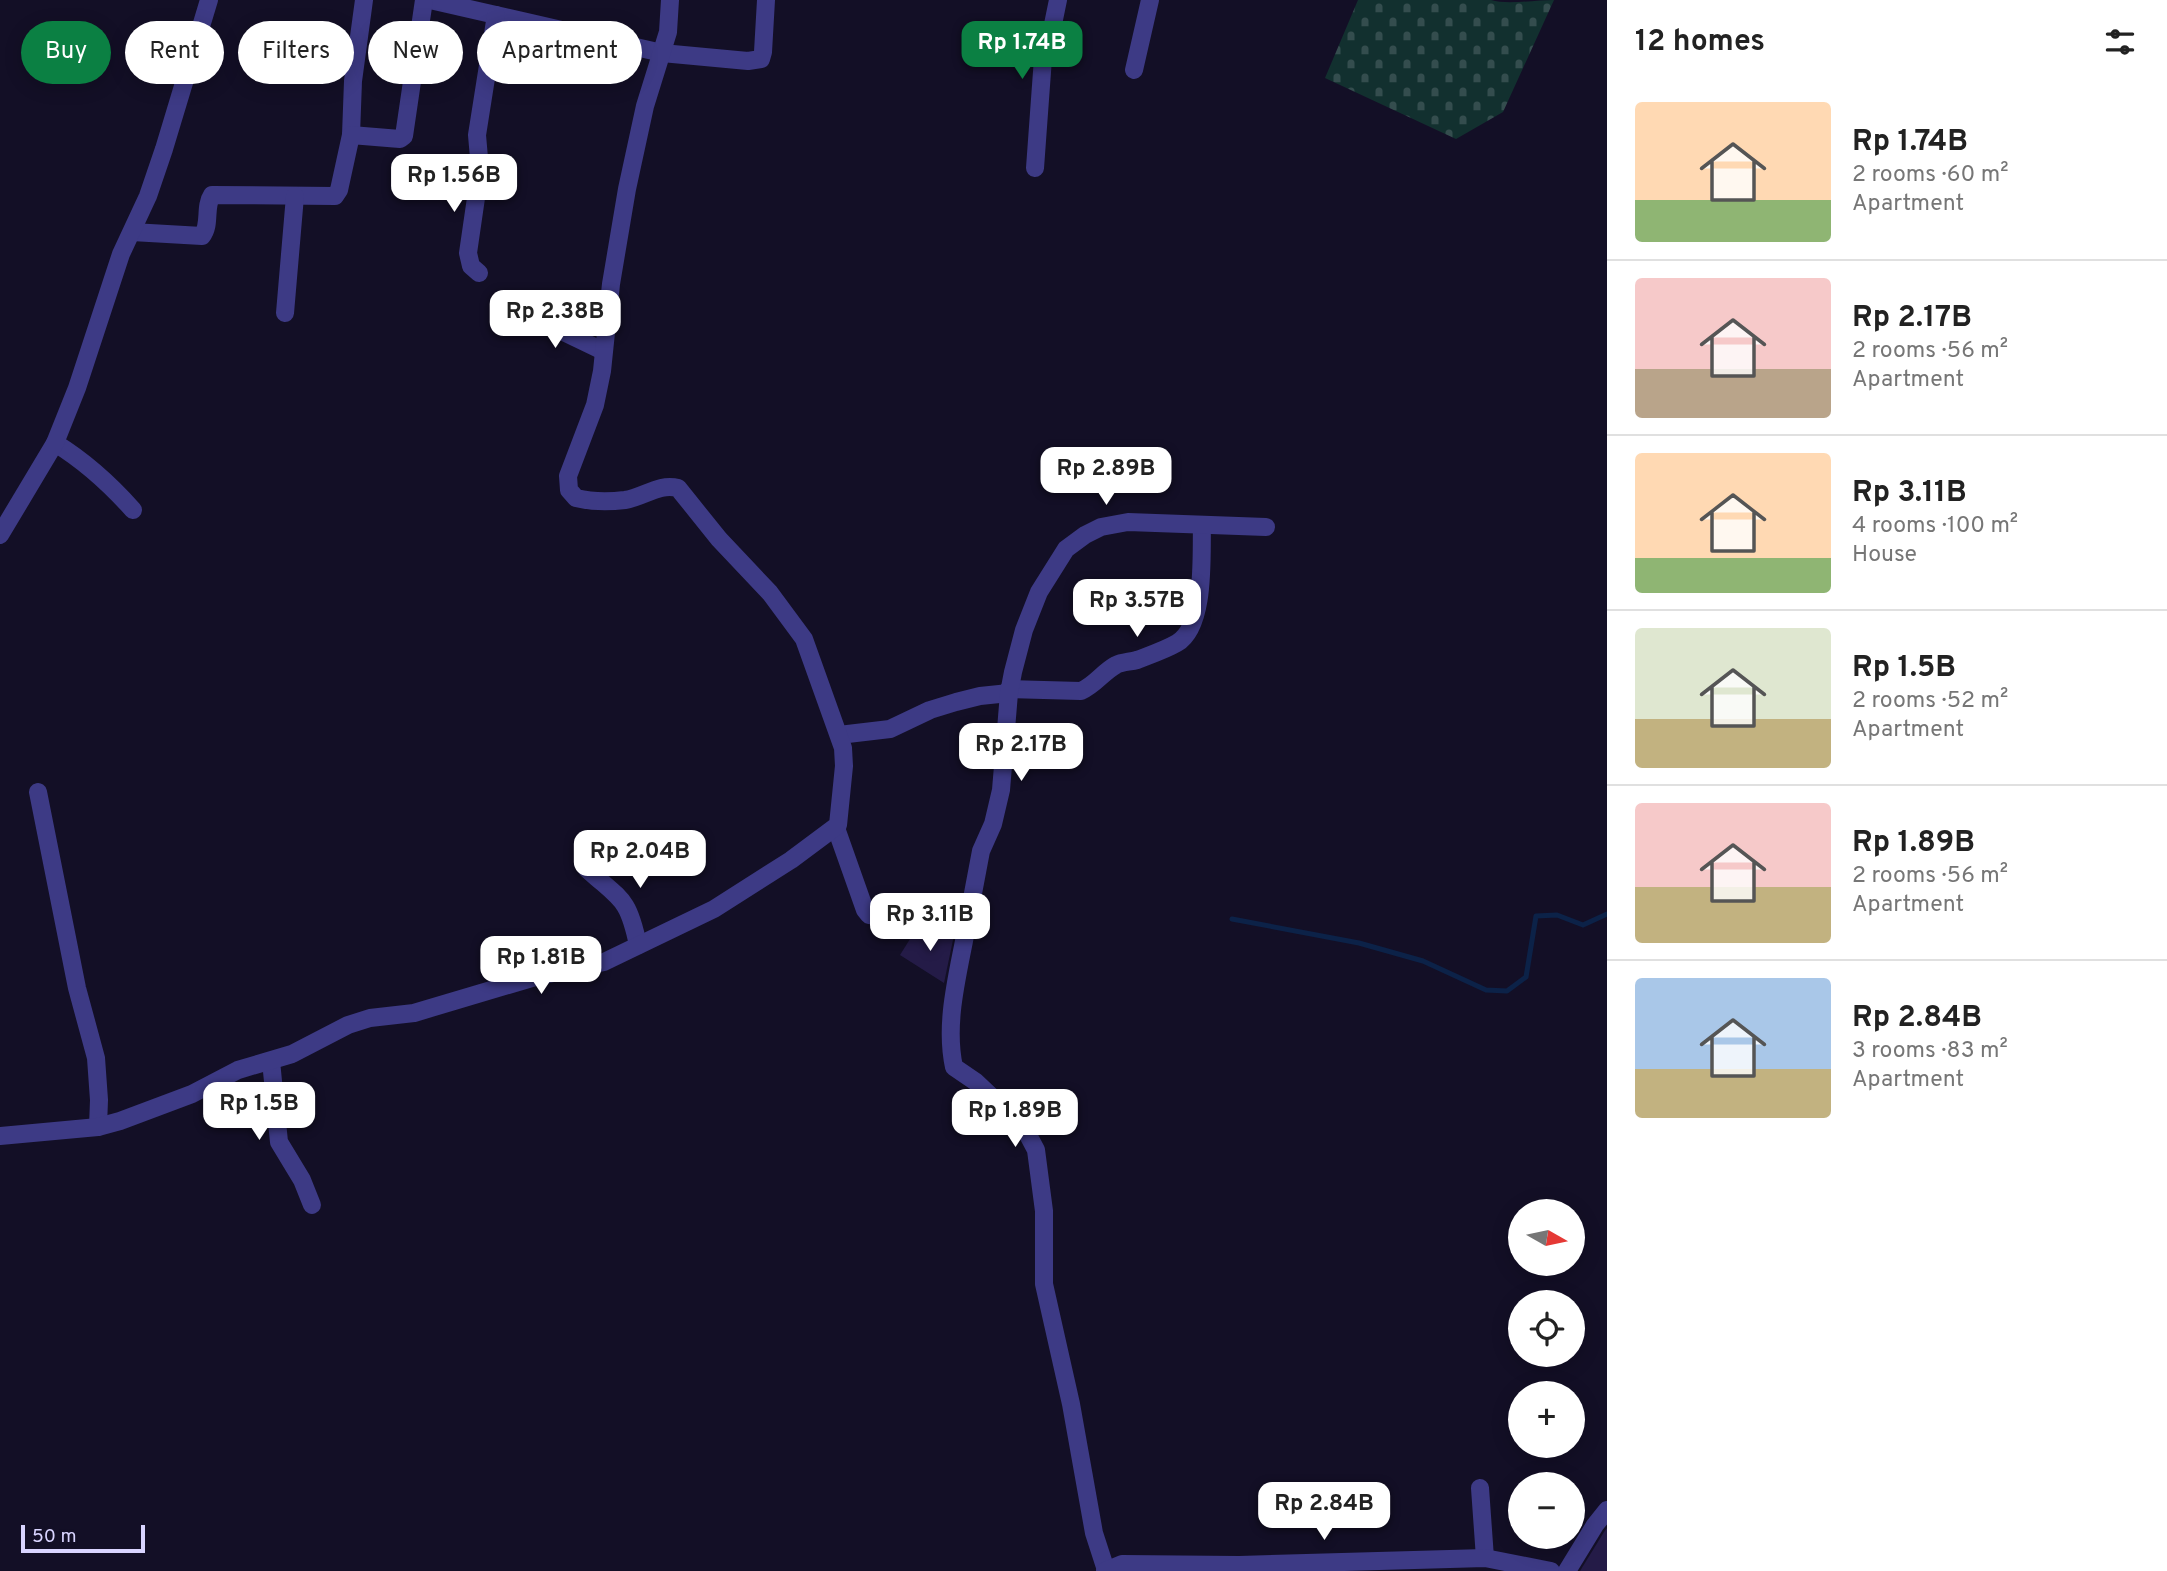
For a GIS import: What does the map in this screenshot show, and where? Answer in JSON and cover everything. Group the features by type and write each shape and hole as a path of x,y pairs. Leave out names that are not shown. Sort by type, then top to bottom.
{"street":[{"path":"0,535 55,443 95,338 121,254 164,149 209,0"},
{"path":"132,232 202,236 206,229 209,198 212,195 335,196 339,190 351,135 353,81 364,0"},
{"path":"351,135 400,139 404,136 424,0"},
{"path":"430,0 662,53 748,61 761,59 766,35 766,0"},
{"path":"0,1136 98,1127 143,1114 192,1094 238,1070 292,1054 348,1025 370,1018 414,1013 535,977 604,962 713,909 836,828 844,766 839,735 804,639 770,593 719,539 678,488 668,485 626,500 601,501 576,498 569,490 568,476 596,405 611,284 627,189 645,106 668,32 670,0"},
{"path":"1035,168 1043,58 1058,0"},
{"path":"1134,70 1150,0"},
{"path":"479,273 471,266 468,253 477,191 477,135 496,15"},
{"path":"285,313 295,196"},
{"path":"524,313 603,351"},
{"path":"55,443 82,459 109,482 133,510"},
{"path":"1266,527 1128,522 1101,527 1066,550 1039,592 1024,630 1009,691 1001,790 993,824 981,851 967,925 951,1024 954,1067 976,1082 1011,1115 1027,1133 1036,1150 1044,1211 1044,1284 1071,1404 1094,1533 1105,1571 1122,1564 1239,1565 1485,1558 1552,1571"},
{"path":"839,735 890,729 930,710 980,696 1009,691 1082,691 1092,686 1117,664 1178,643 1187,635 1195,616 1200,583 1202,525"},
{"path":"38,792 77,988 96,1058 98,1127"},
{"path":"836,828 869,915 967,925"},
{"path":"584,850 583,862 587,869 624,901 634,925 638,945"},
{"path":"271,1061 279,1142 302,1180 312,1205"},
{"path":"1480,1488 1485,1558"},
{"path":"1567,1571 1607,1510"}],"green space":[{"path":"1358,0 1554,0 1503,112 1456,139 1325,78"}],"building":[{"path":"915,931 930,936 932,933 954,935 944,983 900,955"},
{"path":"1607,1528 1607,1571 1580,1571 1604,1532"}],"waterway":[{"path":"1232,919 1359,943 1423,961 1486,990 1507,991 1526,977 1536,916 1557,915 1583,925 1607,914"}]}
